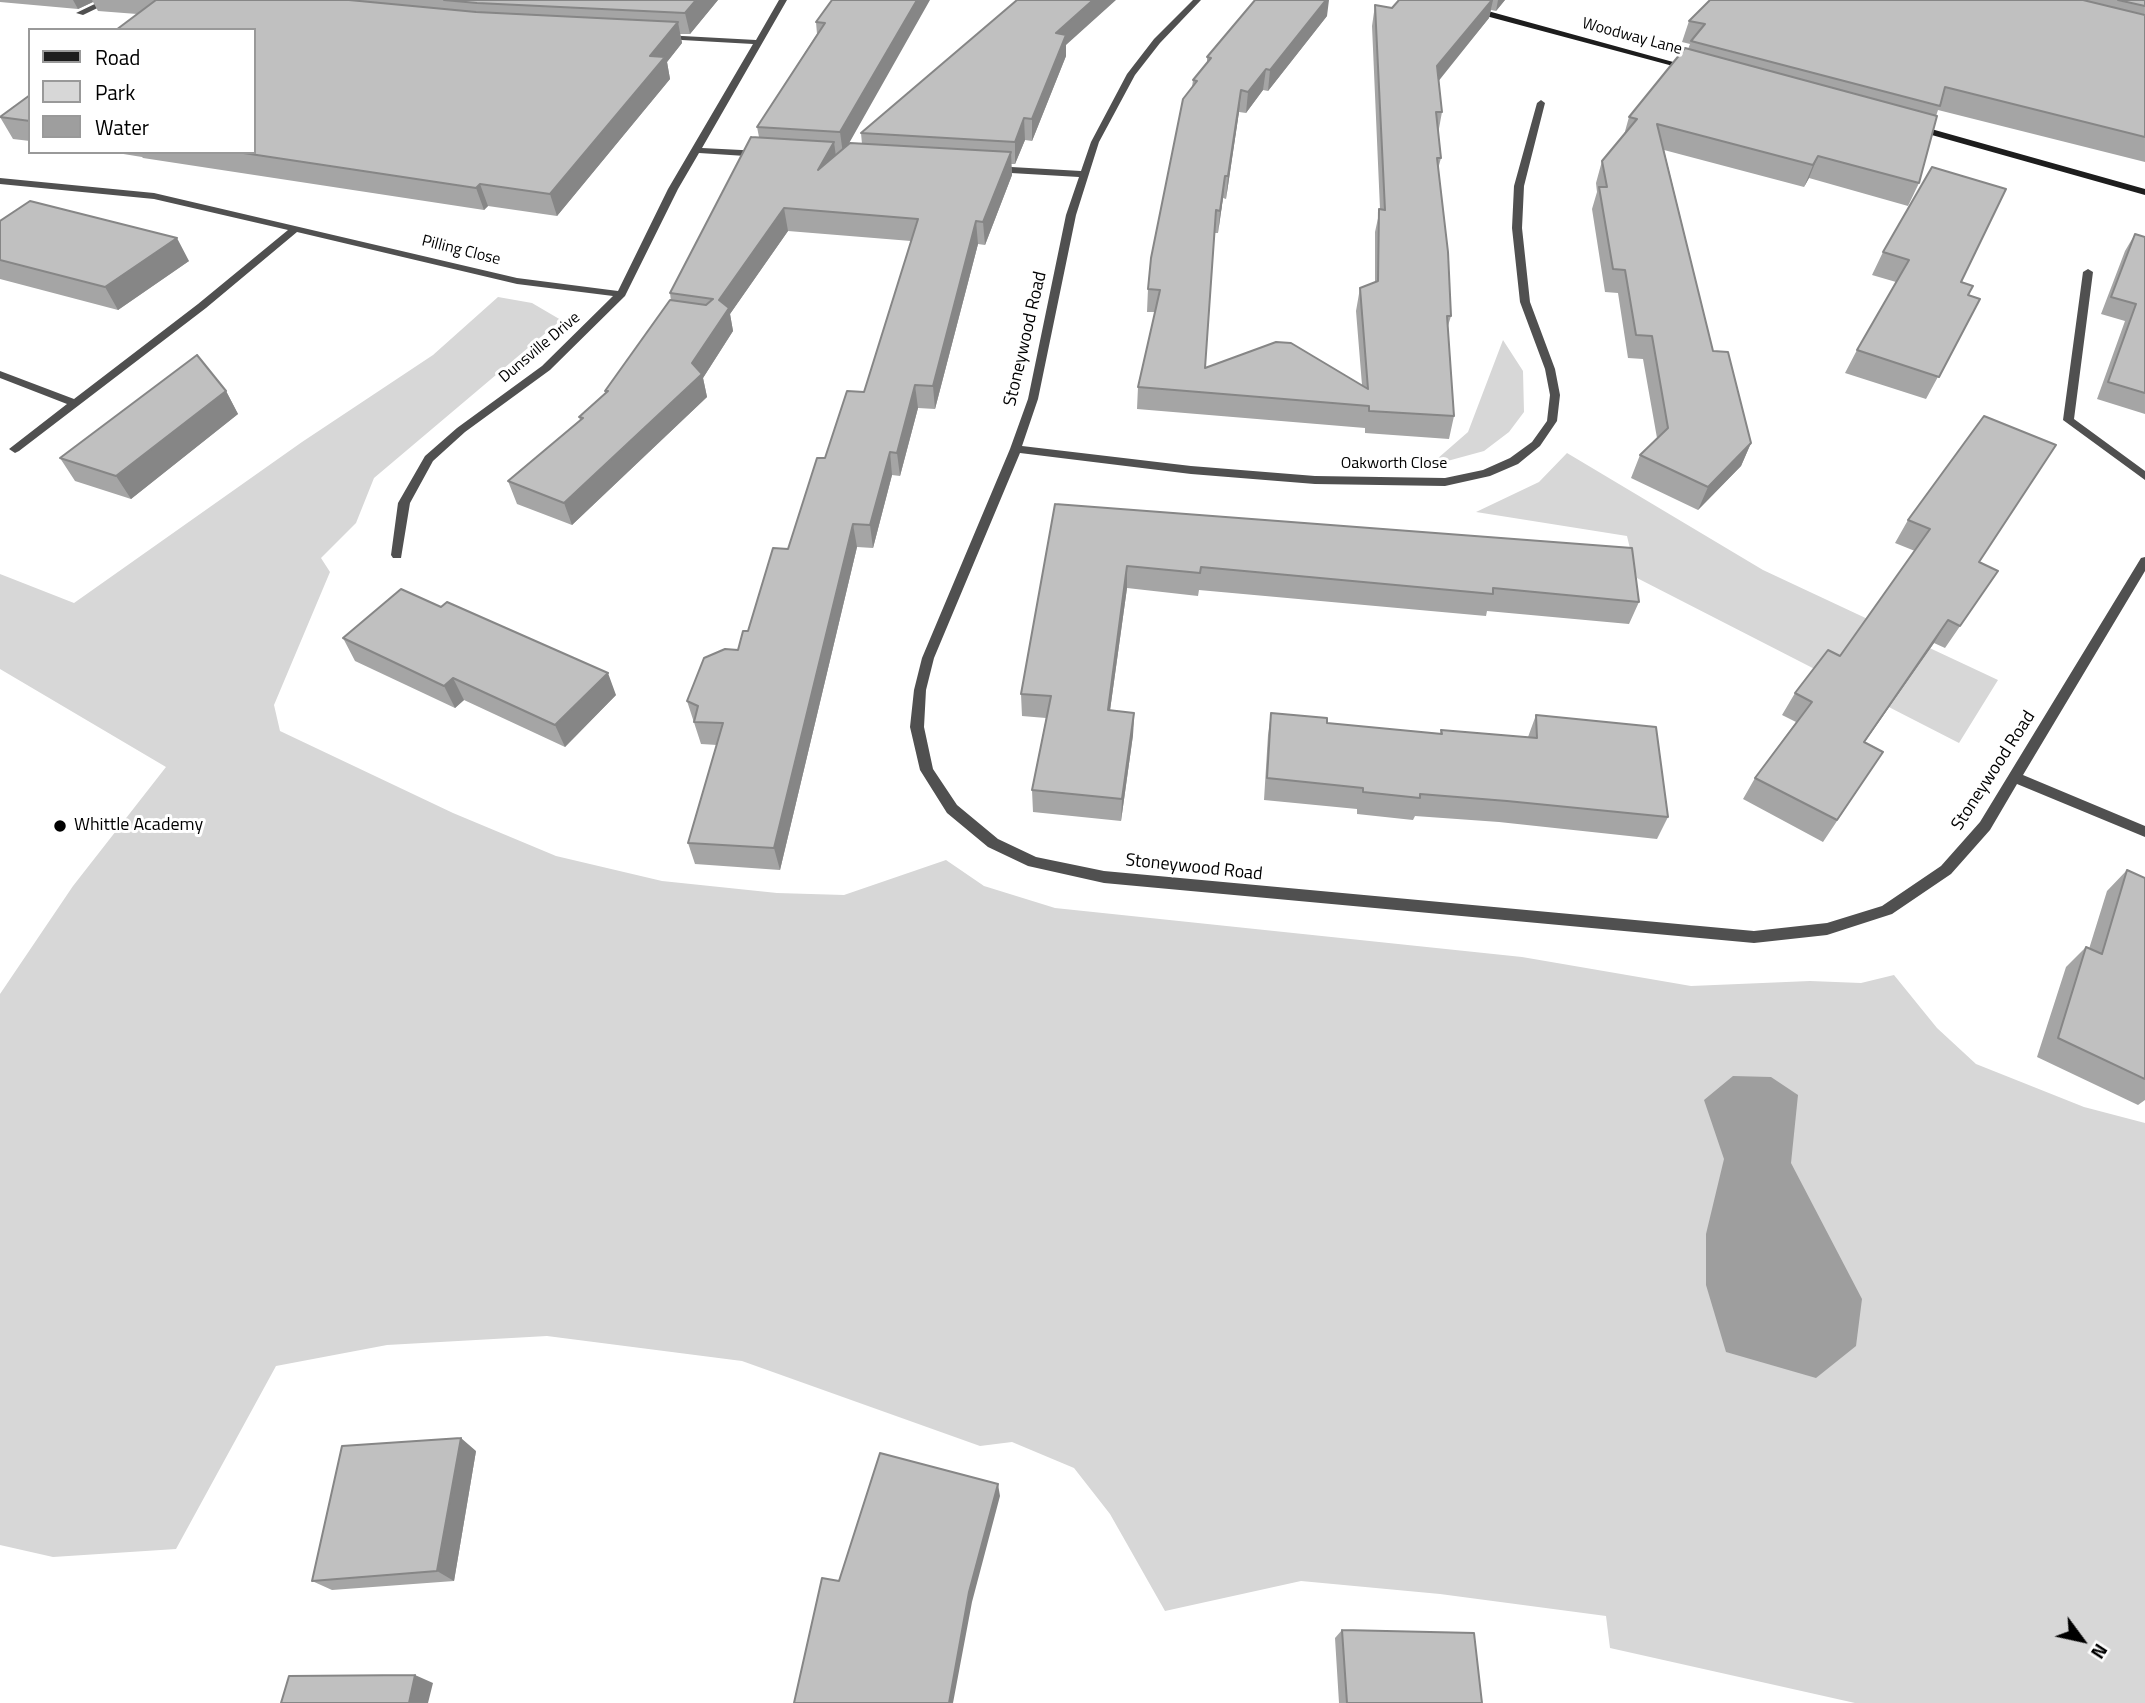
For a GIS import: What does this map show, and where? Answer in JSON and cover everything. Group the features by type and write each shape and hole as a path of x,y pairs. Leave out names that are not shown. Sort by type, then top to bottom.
{"street":[{"path":"80,13 110,0"},
{"name":"Dunsville Drive","path":"397,555 404,503 429,459 461,430 546,368 621,294 673,188 783,0"},
{"name":"Stoneywood Road","path":"1197,0 1157,41 1131,74 1110,110 1083,174 1071,215 1033,399 1016,449 928,658 920,690 917,727 927,770 952,809 993,843 1032,862 1104,877 1754,937 1826,929 1887,910 1946,870 1984,826 2145,561"},
{"name":"Woodway Lane","path":"1462,7 1700,70"},
{"path":"650,36 757,42"},
{"name":"Oakworth Close","path":"1016,449 1191,471 1315,480 1445,482 1486,473 1514,461 1536,444 1552,421 1555,395 1550,369 1525,302 1517,228 1519,186 1541,103"},
{"path":"1900,124 2145,192"},
{"path":"696,150 771,154"},
{"path":"988,168 1083,174"},
{"name":"Pilling Close","path":"0,181 154,196 517,281 621,294"},
{"path":"15,449 202,306 296,228"},
{"path":"2088,272 2068,420 2145,476"},
{"path":"0,374 75,403"},
{"path":"2014,777 2145,832"}],"green space":[{"path":"498,297 532,303 561,320 374,478 356,523 321,558 330,572 274,705 280,731 453,813 556,856 662,881 777,893 844,895 946,860 984,886 1055,908 1522,957 1691,986 1810,981 1861,983 1894,975 1937,1028 1976,1064 2084,1107 2145,1123 2145,1703 1855,1703 1610,1648 1606,1616 1440,1594 1301,1581 1165,1611 1110,1514 1074,1468 1012,1442 980,1446 742,1361 547,1336 387,1345 276,1366 176,1549 53,1557 0,1545 0,994 73,886 166,767 0,669 0,574 74,603 302,442 433,355"},
{"path":"1503,340 1523,371 1524,412 1509,432 1484,451 1429,466 1468,432"},
{"path":"1567,453 1763,570 1998,680 1959,743 1637,578 1627,536 1476,512 1539,482"}],"water":[{"path":"1733,1076 1771,1077 1798,1095 1791,1163 1862,1299 1856,1346 1816,1378 1726,1352 1706,1285 1706,1234 1724,1159 1704,1100"}],"building":[{"path":"156,0 349,0 476,12 678,22 650,56 665,57 550,194 480,184 476,188 250,154 256,154 256,28 119,28"},
{"path":"444,0 696,0 685,13"},
{"path":"832,0 917,0 840,132 757,127 825,23 816,22"},
{"path":"1017,0 1093,0 1056,33 1066,35 1032,119 1024,118 1015,142 861,133"},
{"path":"1255,0 1326,0 1270,70 1266,69 1248,92 1241,90 1228,176 1225,176 1220,211 1216,210 1205,368 1276,342 1291,343 1368,389 1360,288 1378,281 1379,209 1385,210 1375,5 1392,8 1399,0 1492,0 1437,66 1442,112 1436,112 1441,158 1437,158 1448,252 1451,316 1447,316 1454,416 1369,411 1369,406 1138,387 1160,290 1148,289 1151,258 1183,99 1197,81 1193,80 1211,58 1207,57"},
{"path":"1710,0 2083,0 2145,15 2145,137 1945,87 1940,106 1691,41 1705,24 1689,21"},
{"path":"2118,0 2145,0 2145,6"},
{"path":"1685,48 1937,116 1919,183 1818,156 1813,165 1657,124 1713,351 1728,352 1751,443 1708,487 1640,455 1668,428 1652,336 1636,335 1625,270 1613,269 1599,187 1607,187 1602,161 1637,119 1629,117"},
{"path":"28,96 28,121 0,117"},
{"path":"751,137 834,142 818,170 850,143 1011,152 983,222 976,221 933,386 915,385 897,453 890,452 870,525 853,524 774,848 688,843 723,723 694,722 698,706 687,701 704,658 725,649 738,650 743,631 748,631 773,548 788,549 817,458 825,458 847,391 864,392 918,219 784,208 719,300 729,308 692,363 702,374 564,503 508,481 583,418 579,417 608,391 605,391 670,300 706,305 713,299 670,293"},
{"path":"1932,167 2006,189 1961,282 1973,286 1968,295 1980,299 1939,377 1857,350 1909,260 1883,252"},
{"path":"30,201 177,238 105,287 0,260 0,221"},
{"path":"2135,234 2145,237 2145,393 2108,382 2136,304 2111,297"},
{"path":"197,355 226,391 116,476 60,458"},
{"path":"1984,416 2056,445 1979,562 1998,571 1960,626 1948,620 1864,742 1883,752 1837,820 1755,778 1812,702 1795,693 1828,650 1840,656 1930,529 1908,520"},
{"path":"1055,504 1632,548 1639,602 1493,588 1493,594 1201,567 1200,573 1127,566 1108,710 1134,713 1122,799 1032,790 1051,696 1021,694"},
{"path":"401,589 441,607 447,602 608,673 555,725 453,678 444,686 343,638"},
{"path":"1271,713 1327,718 1327,723 1442,734 1441,730 1537,738 1536,715 1656,727 1668,817 1420,794 1420,798 1363,792 1363,788 1267,778"},
{"path":"2127,870 2145,878 2145,1079 2058,1038 2086,947 2102,954"},
{"path":"461,1438 437,1571 312,1581 342,1446"},
{"path":"880,1453 998,1484 969,1592 949,1703 794,1703 822,1578 839,1581"},
{"path":"1342,1630 1474,1633 1482,1703 1347,1703"},
{"path":"415,1675 409,1703 281,1703 289,1676"}],"place":[{"name":"Whittle Academy","path":"60,826"}]}
